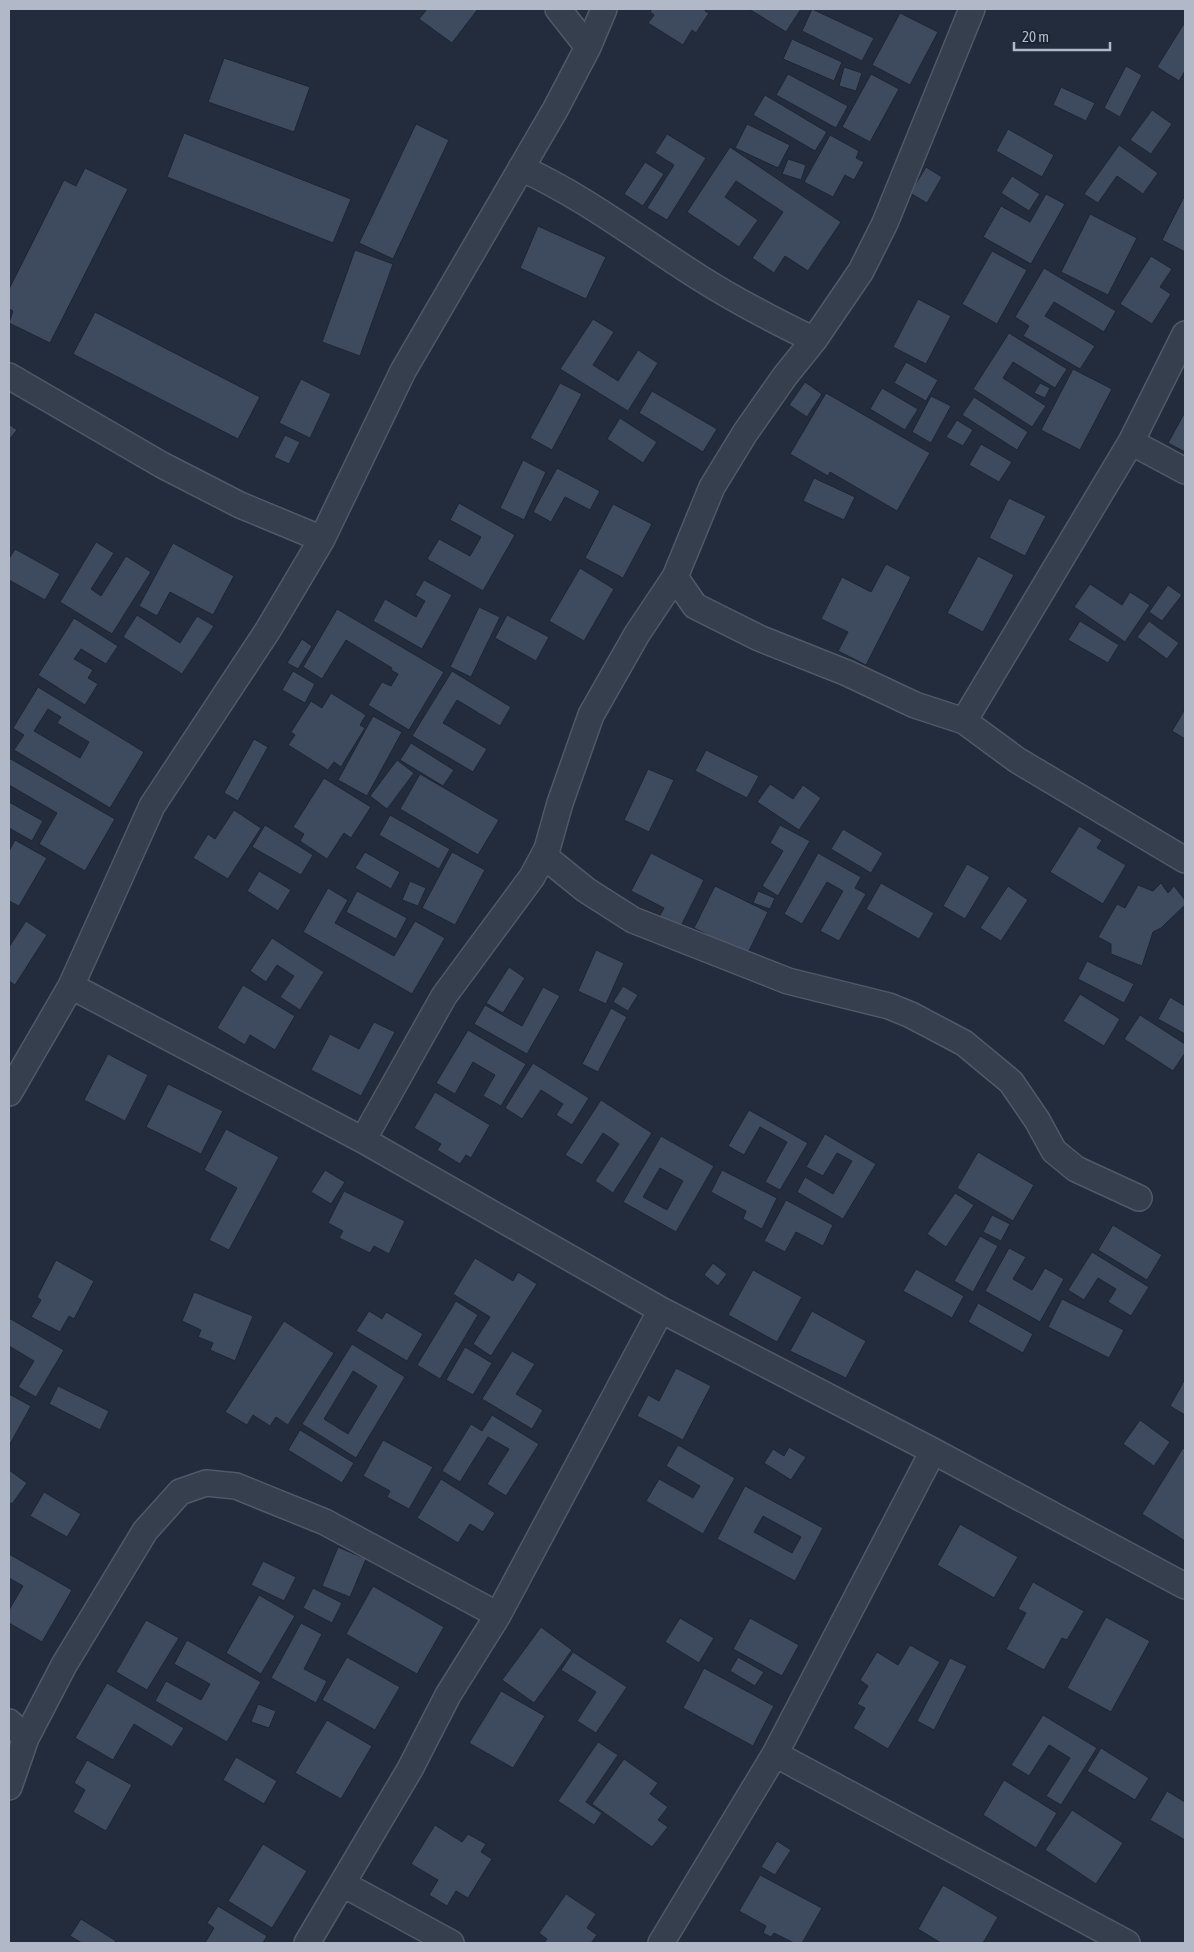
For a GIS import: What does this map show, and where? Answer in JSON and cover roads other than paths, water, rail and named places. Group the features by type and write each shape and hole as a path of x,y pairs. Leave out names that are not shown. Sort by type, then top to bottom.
{"street":[{"path":"558,9 588,47"},
{"path":"9,1093 71,986 152,806 268,630 322,539 403,371 521,168 588,47 604,9"},
{"path":"363,1140 444,996 532,877 544,856 560,802 592,715 637,634 675,577 712,487 750,426 785,376 814,340 861,271 885,223 972,9"},
{"path":"521,168 556,184 630,230 700,278 814,340"},
{"path":"964,721 1131,442 1185,334"},
{"path":"9,376 162,466 240,505 322,539"},
{"path":"1131,442 1185,471"},
{"path":"675,577 695,606 752,635 847,673 915,705 964,721 1017,760 1185,860"},
{"path":"544,856 586,890 633,920 788,981 888,1006 911,1015 964,1043 1011,1082 1037,1120 1054,1151 1076,1169 1139,1198"},
{"path":"71,986 363,1140 661,1310 933,1451 1185,1586"},
{"path":"307,1943 410,1769 448,1695 498,1615 661,1310"},
{"path":"661,1943 775,1754 933,1451"},
{"path":"9,1787 17,1730 64,1665 145,1531 180,1492 206,1483 236,1486 325,1522 498,1615"},
{"path":"775,1754 1127,1943"},
{"path":"343,1884 451,1943"}]}
